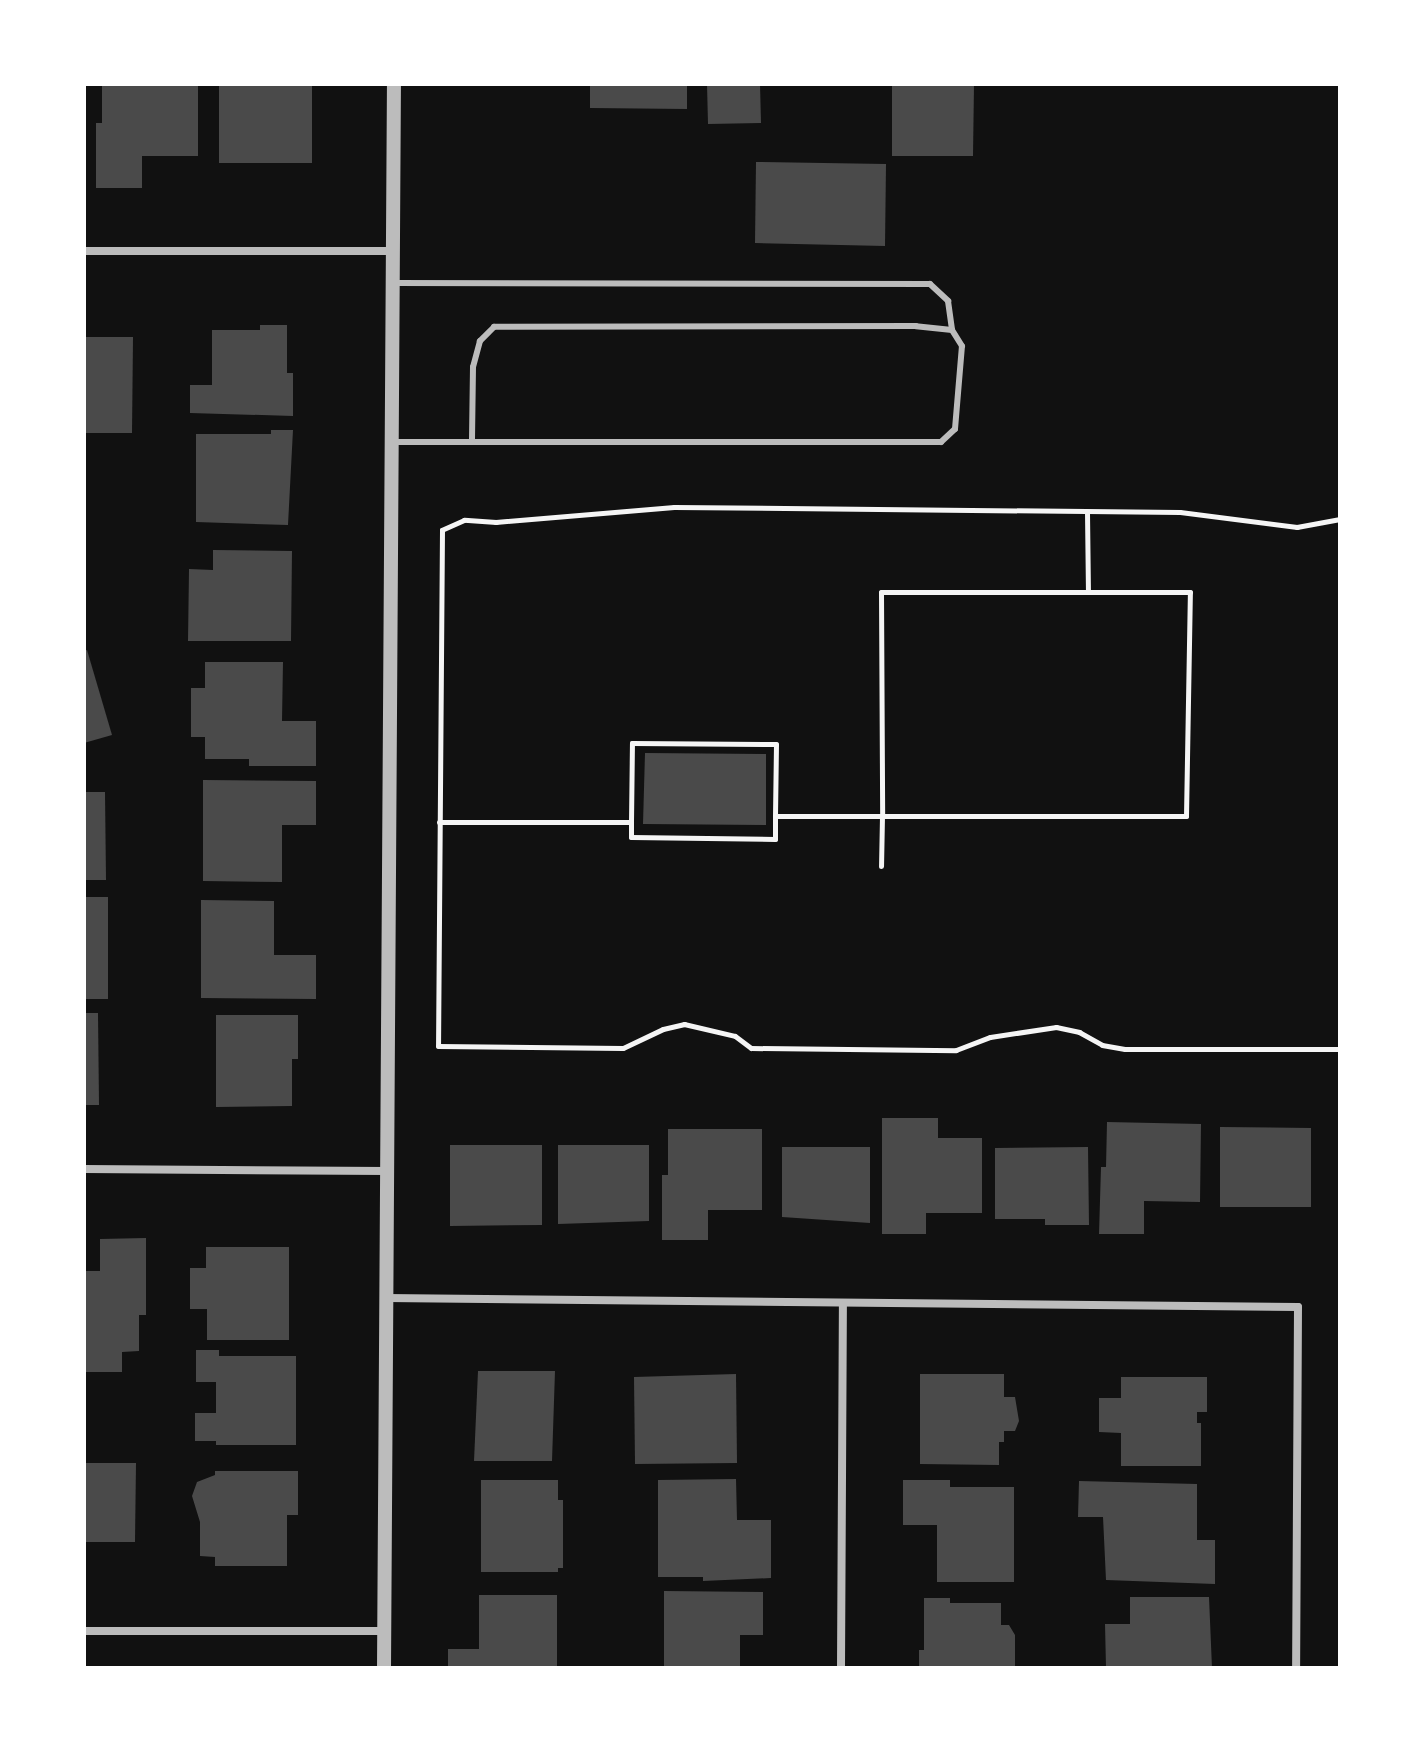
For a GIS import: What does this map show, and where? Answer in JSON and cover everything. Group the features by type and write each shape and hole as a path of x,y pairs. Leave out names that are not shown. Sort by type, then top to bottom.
{"street":[{"path":"384,1668 394,84"},
{"path":"84,251 393,251"},
{"path":"84,1169 387,1171"},
{"path":"386,1298 843,1305 1298,1307 1296,1668"},
{"path":"841,1668 843,1305"},
{"path":"84,1631 384,1631"}],"lane":[{"path":"392,442 941,442 955,429 962,346 952,330 948,301 930,284 393,283"},
{"path":"472,442 473,367 480,341 494,327 916,326 952,330"}],"path":[{"path":"1340,519 1297,527 1180,512 674,507 496,522 464,520 442,530 438,1046 623,1048 663,1029 684,1024 735,1036 751,1048 956,1050 990,1037 1056,1027 1079,1032 1102,1045 1125,1049 1340,1049"},
{"path":"1087,512 1088,592"},
{"path":"775,816 882,816 1186,816 1190,592 881,592 882,816 881,866"},
{"path":"632,743 776,744 775,839 631,837 631,822 632,743"},
{"path":"439,822 631,822"}],"building":[{"path":"102,84 198,84 198,156 142,156 142,188 96,188 96,123 102,123"},
{"path":"219,84 312,84 312,163 219,163"},
{"path":"590,84 687,84 687,109 590,108"},
{"path":"707,84 760,84 761,123 708,124"},
{"path":"892,84 974,84 973,156 892,156"},
{"path":"756,162 886,164 885,246 755,243"},
{"path":"260,325 287,325 287,373 293,373 293,416 190,413 190,385 212,385 212,330 260,330"},
{"path":"84,337 133,337 132,433 84,433"},
{"path":"271,430 293,430 288,525 196,522 196,434 271,434"},
{"path":"213,550 292,551 291,641 188,641 189,569 213,570"},
{"path":"87,650 112,735 84,743 84,651"},
{"path":"205,662 283,662 282,721 316,721 316,766 249,766 249,759 205,759 205,737 191,737 191,688 205,688"},
{"path":"645,753 766,754 766,825 643,824"},
{"path":"203,780 316,781 316,825 282,825 282,882 203,881"},
{"path":"84,792 105,792 106,880 84,880"},
{"path":"84,897 108,897 108,999 84,999"},
{"path":"201,900 274,901 274,955 316,955 316,999 201,998"},
{"path":"84,1013 98,1013 99,1105 84,1105"},
{"path":"216,1015 298,1015 298,1059 292,1059 292,1106 216,1107"},
{"path":"882,1118 938,1118 938,1138 982,1138 982,1213 926,1213 926,1234 882,1234"},
{"path":"1107,1122 1201,1124 1200,1202 1144,1201 1144,1234 1099,1234 1101,1167 1106,1167"},
{"path":"1220,1127 1311,1128 1311,1207 1220,1207"},
{"path":"668,1129 762,1129 762,1210 708,1210 708,1240 662,1240 662,1175 668,1175"},
{"path":"450,1145 542,1145 542,1225 450,1226"},
{"path":"558,1145 649,1145 649,1221 558,1224"},
{"path":"782,1147 870,1147 870,1223 782,1217"},
{"path":"1088,1147 1089,1225 1045,1225 1045,1219 995,1219 995,1148"},
{"path":"146,1238 146,1315 139,1315 139,1351 122,1352 122,1372 84,1372 84,1271 100,1271 100,1239"},
{"path":"206,1247 289,1247 289,1340 207,1340 207,1309 190,1309 190,1268 206,1268"},
{"path":"196,1350 219,1350 219,1356 296,1356 296,1445 216,1445 216,1441 195,1441 195,1413 216,1413 216,1382 196,1382"},
{"path":"478,1371 555,1371 552,1461 474,1461"},
{"path":"736,1374 737,1463 635,1464 634,1377"},
{"path":"920,1374 1004,1374 1004,1397 1015,1397 1019,1421 1015,1431 1004,1431 1004,1442 999,1442 999,1465 920,1464"},
{"path":"1121,1377 1207,1377 1207,1412 1197,1412 1197,1423 1201,1423 1201,1466 1121,1466 1121,1433 1099,1432 1099,1398 1121,1398"},
{"path":"84,1463 136,1463 135,1542 84,1542"},
{"path":"215,1471 298,1471 298,1515 287,1515 287,1566 215,1566 215,1557 200,1556 200,1522 192,1496 197,1482 215,1475"},
{"path":"736,1479 737,1520 771,1520 771,1578 703,1581 703,1577 658,1577 658,1480"},
{"path":"481,1480 558,1480 558,1500 563,1500 563,1568 558,1568 558,1572 481,1572"},
{"path":"903,1480 950,1480 950,1487 1014,1487 1014,1582 937,1582 937,1525 903,1525"},
{"path":"1079,1481 1197,1484 1197,1540 1215,1540 1215,1584 1106,1580 1103,1517 1078,1517"},
{"path":"664,1591 763,1592 763,1635 740,1635 740,1668 664,1668"},
{"path":"479,1595 557,1595 557,1668 448,1668 448,1649 479,1649"},
{"path":"1130,1597 1209,1597 1212,1668 1106,1668 1105,1624 1130,1624"},
{"path":"924,1598 950,1598 950,1603 1001,1603 1001,1625 1009,1625 1015,1635 1015,1668 919,1668 919,1650 924,1650"}]}
